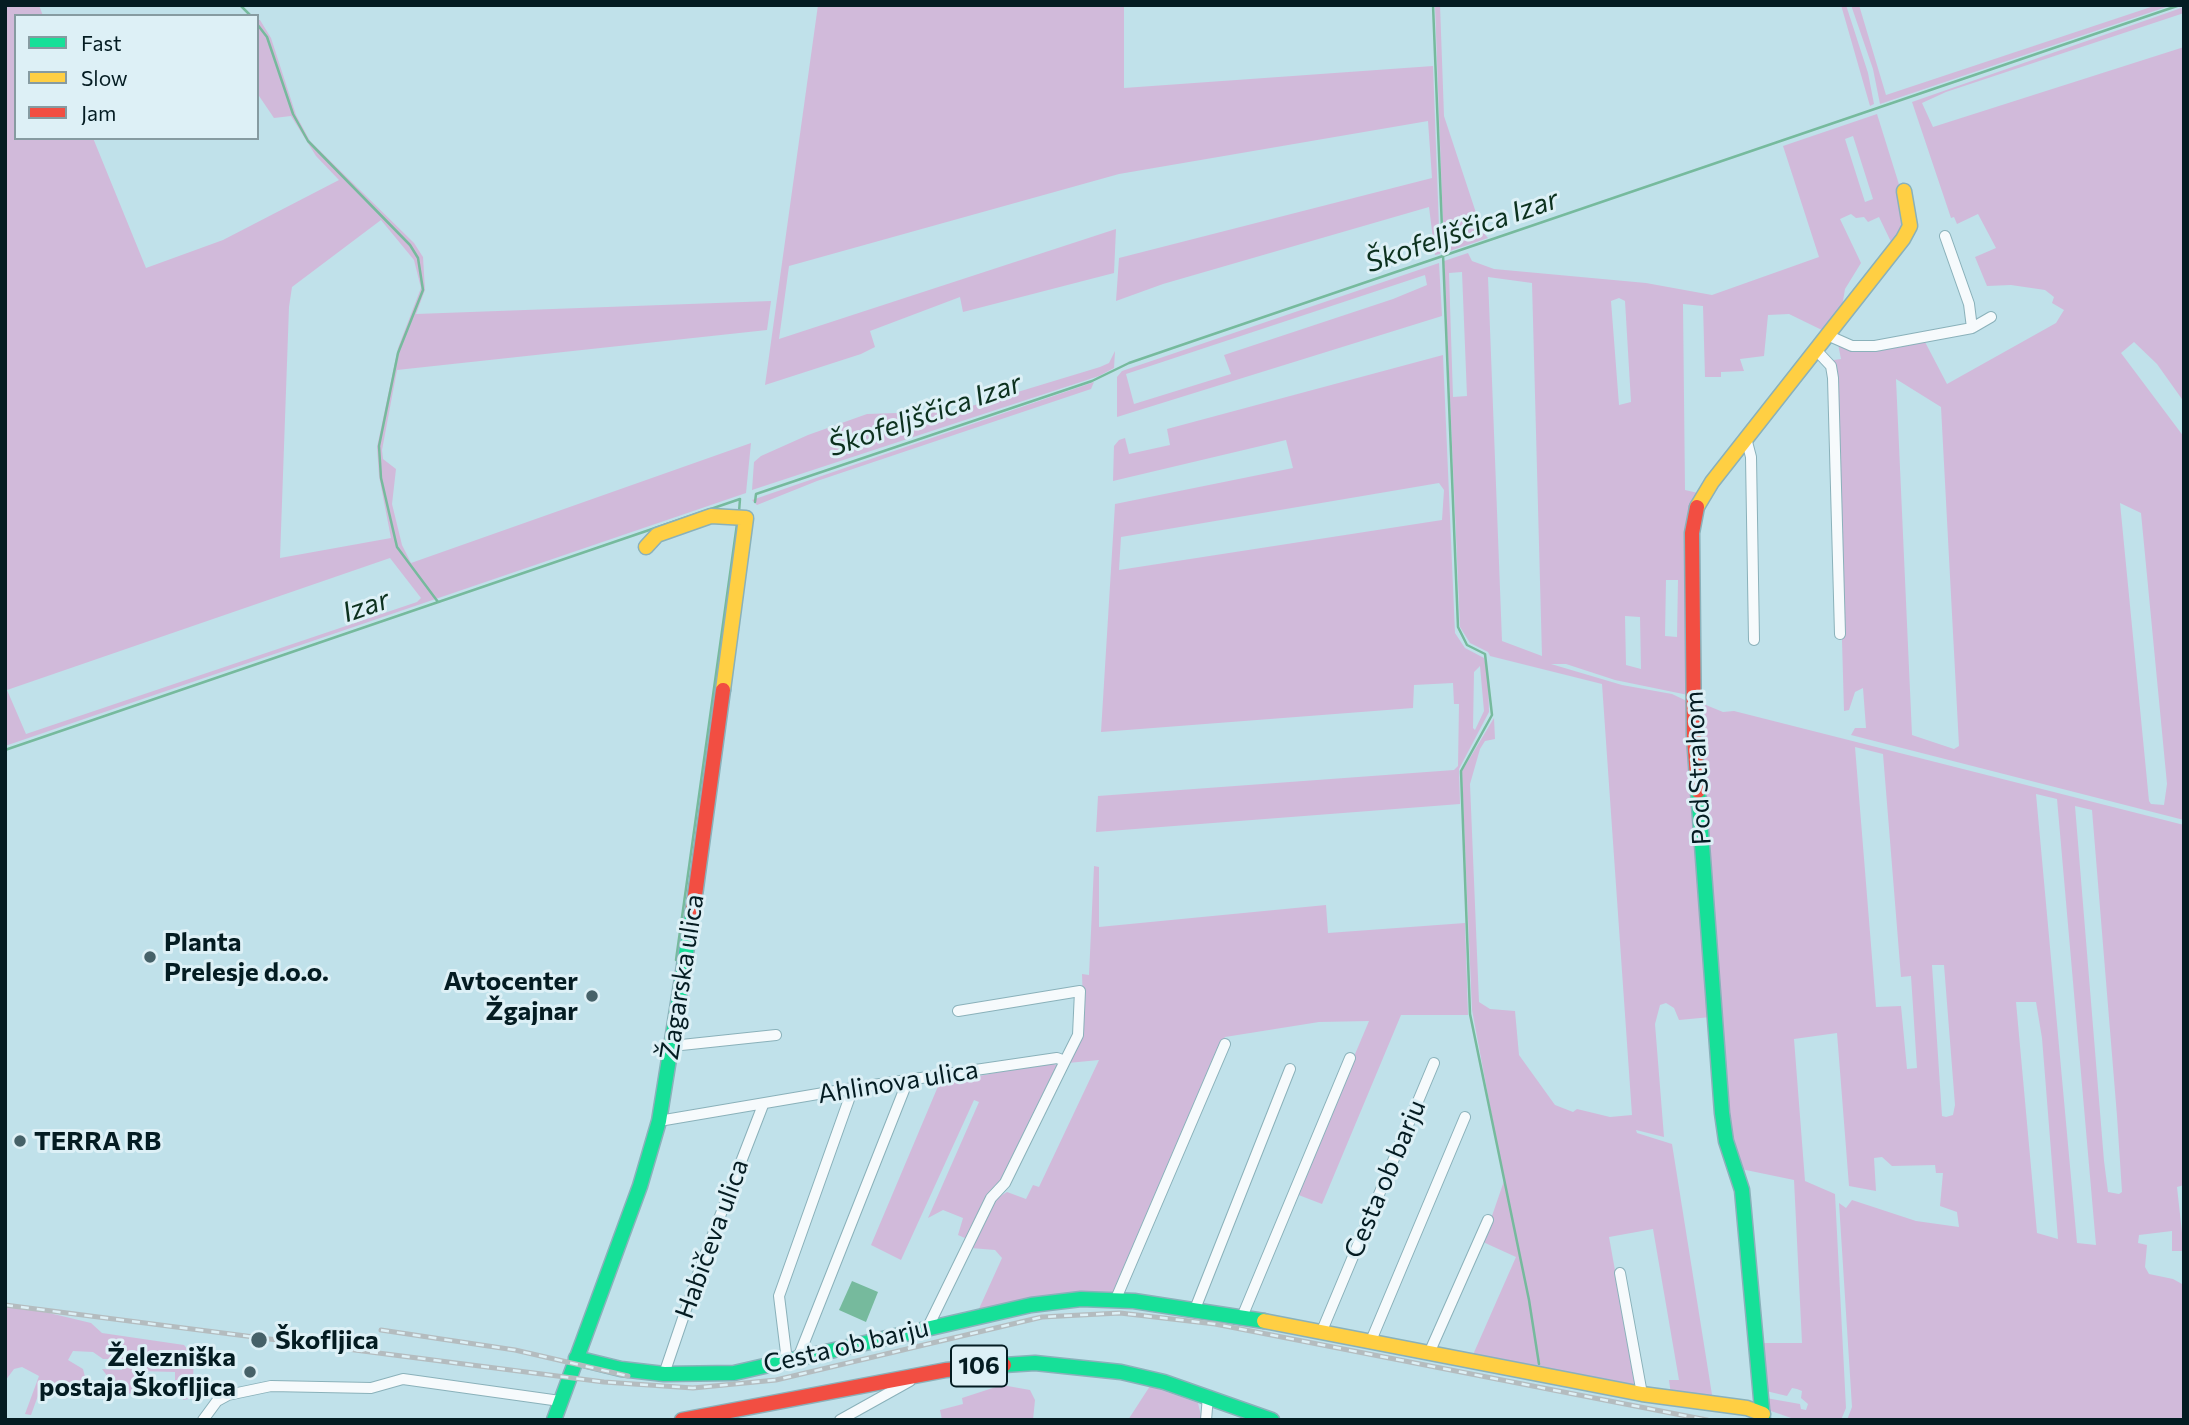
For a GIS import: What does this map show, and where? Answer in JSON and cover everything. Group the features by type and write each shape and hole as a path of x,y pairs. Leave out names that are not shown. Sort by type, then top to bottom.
{"street":[{"name":"Pod Strahom","path":"1763,1417 1742,1190 1726,1141 1722,1113 1692,697 1692,533 1697,506 1746,438 1903,239 1910,226 1904,191"},
{"path":"1945,236 1969,304 1972,328"},
{"path":"1827,335 1861,348 1972,328 1991,317"},
{"path":"1816,350 1831,366 1833,378 1840,634"},
{"path":"1746,438 1751,457 1754,639"},
{"name":"Žagarska ulica","path":"554,1420 640,1186 659,1121 672,1046 746,518 711,516 657,535 646,547"},
{"path":"928,1327 991,1198 1005,1183 1078,1035 1080,991 958,1011"},
{"path":"672,1046 776,1035"},
{"path":"1115,1301 1225,1044"},
{"name":"Ahlinova ulica","path":"659,1121 853,1088 1056,1058 1065,1061"},
{"path":"1242,1317 1350,1058"},
{"name":"Cesta ob barju","path":"1321,1333 1434,1063"},
{"path":"1195,1309 1290,1069"},
{"path":"793,1359 908,1080"},
{"path":"793,1359 779,1296 853,1088"},
{"name":"Habičeva ulica","path":"664,1374 700,1268 762,1105"},
{"name":"Cesta ob barju","path":"1370,1343 1465,1117"},
{"path":"1430,1351 1488,1220"},
{"path":"1620,1273 1642,1394"},
{"name":"Cesta ob barju","path":"576,1358 664,1374 734,1373 1031,1305 1081,1299 1195,1309 1242,1317 1370,1343 1430,1351 1642,1394 1747,1408 1763,1417"},
{"name":"106","path":"682,1420 918,1375 1035,1363 1121,1372 1208,1396 1272,1420"},
{"path":"840,1420 918,1375"},
{"path":"203,1420 217,1401 239,1391 271,1386 371,1388 403,1379 560,1401"},
{"path":"1206,1420 1208,1396"}],"shaded area":[{"path":"5,5 39,5 42,14 14,14 14,140 94,140 146,268 223,240 339,180 316,156 291,116 274,118 259,96 260,20 271,38 296,115 310,141 414,243 423,257 425,290 416,314 771,301 767,330 397,370 382,450 383,459 396,469 392,504 402,545 411,563 751,443 746,493 5,746","holes":["381,220 414,260 421,288 398,348 377,447 379,476 391,538 280,558 289,307 292,287","390,558 421,598 417,602 26,734 7,690"]},
{"path":"818,5 1124,5 1124,88 1433,66 1440,254 1435,255 1429,207 1163,284 1116,301 1119,258 1432,178 1428,121 1119,174 789,266 779,339 1116,229 1114,273 963,312 960,297 870,331 875,347 861,354 765,385"},
{"path":"1435,5 1440,5 1444,116 1482,231 1488,238 1444,253"},
{"path":"1841,5 1846,5 1868,73 1874,104 1870,106"},
{"path":"1851,5 1859,5 1886,95 2157,5 2172,5 1880,104 1873,69"},
{"path":"2184,7 2184,13 1946,92 1922,103 1933,127 2184,47 2184,402 2157,364 2134,342 2121,353 2184,437 2184,820 1851,735 1855,728 1866,728 1863,688 1855,692 1849,710 1844,711 1834,360 1841,359 1838,344 1862,352 1924,340 1947,384 2056,323 2064,310 2052,303 2054,297 2045,290 2011,285 1987,286 1975,257 1996,248 1978,214 1957,224 1954,217 1951,218 1912,102","holes":["1896,379 1941,407 1959,746 1954,749 1912,735","2120,503 2141,513 2167,784 2164,805 2151,804 2149,801"]},
{"path":"1877,114 1902,194 1907,227 1893,246 1879,217 1868,222 1864,217 1856,218 1851,214 1840,219 1861,263 1845,289 1841,313 1826,332 1789,314 1768,315 1764,356 1740,359 1744,371 1721,372 1721,377 1705,377 1703,306 1683,304 1685,490 1698,493 1688,695 1615,680 1566,664 1551,664 1622,685 1672,694 1689,702 1711,1017 1679,1020 1674,1008 1666,1003 1660,1005 1655,1024 1664,1137 1636,1130 1637,1133 1672,1144 1713,1401 1671,1395 1669,1380 1679,1380 1653,1229 1609,1237 1636,1387 1472,1357 1516,1257 1483,1242 1504,1181 1472,1010 1466,871 1462,771 1494,718 1495,739 1485,741 1480,749 1470,784 1479,1002 1490,1009 1515,1011 1519,1055 1555,1105 1573,1112 1577,1109 1610,1117 1632,1115 1602,684 1490,656 1488,652 1470,643 1460,627 1444,261 1468,253 1472,261 1494,269 1646,283 1712,295 1819,257 1783,146","holes":["1853,136 1873,199 1865,202 1845,139","1462,272 1467,396 1453,397 1449,273","1488,277 1532,283 1542,656 1502,641","1619,298 1625,301 1631,402 1619,405 1611,301","1666,580 1678,580 1677,637 1665,636","1625,616 1640,617 1641,669 1626,665"]},
{"path":"1439,263 1442,316 1117,417 1117,377 1122,371","holes":["1425,275 1427,285 1393,299 1224,355 1231,374 1134,404 1126,374"]},
{"path":"1115,351 1114,368 1099,376 752,490 754,462 761,456 808,435 867,414 955,411 1100,367 1109,363"},
{"path":"1443,355 1455,633 1465,648 1484,658 1488,674 1489,712 1459,769 1460,804 1096,832 1098,796 1454,770 1458,766 1459,704 1454,704 1453,683 1414,685 1413,708 1101,732 1115,504 1293,468 1286,440 1113,481 1114,446 1119,440 1125,438 1129,454 1170,445 1167,429","holes":["1439,483 1444,490 1442,520 1119,570 1121,537","1480,666 1484,711 1475,730 1474,672"]},
{"path":"1094,382 1091,389 817,481 757,505 752,500"},
{"path":"1701,703 1723,712 1734,711 2184,825 2184,1185 2177,1187 2184,1251 2172,1251 2172,1231 2139,1235 2138,1243 2147,1245 2145,1267 2149,1274 2173,1279 2182,1284 2182,1420 1847,1420 1852,1407 1839,1203 1846,1208 1852,1200 1916,1221 1959,1227 1957,1212 1940,1206 1943,1173 1936,1173 1935,1165 1892,1166 1882,1157 1874,1158 1876,1191 1849,1186 1837,1033 1794,1039 1805,1181 1835,1194 1846,1408 1841,1420 1797,1420 1768,1410 1766,1398 1800,1404 1801,1409 1806,1410 1808,1404 1801,1398 1802,1391 1797,1389 1792,1388 1787,1396 1766,1391 1760,1343 1802,1343 1794,1180 1741,1169 1728,1134 1697,705","holes":["1855,747 1883,754 1901,977 1911,976 1917,1068 1907,1069 1901,1006 1876,1007","2036,794 2057,799 2096,1245 2077,1243","2075,806 2092,810 2117,1116 2122,1192 2119,1194 2108,1192","1932,965 1944,965 1955,1105 1953,1115 1942,1116","2016,1002 2036,1002 2042,1038 2058,1239 2037,1233"]},
{"path":"1094,866 1099,867 1099,927 1326,905 1328,933 1465,923 1468,1015 1401,1015 1322,1204 1296,1194 1369,1021 1319,1022 1225,1037 1112,1296 978,1311 1002,1258 995,1250 971,1248 994,1200 1007,1192 1026,1199 1033,1185 1039,1187 1099,1060 1068,1063 1083,1003 1082,974 1089,975"},
{"path":"1045,1063 1058,1065 996,1189 967,1239 958,1235 963,1218 943,1210 928,1218 979,1102 974,1100 901,1260 871,1245 939,1084"},
{"path":"852,1281 878,1292 866,1322 839,1310"},
{"path":"5,1307 41,1311 91,1323 102,1333 184,1345 194,1357 193,1378 201,1397 183,1400 183,1381 175,1380 175,1372 138,1371 136,1394 120,1393 102,1369 122,1370 123,1359 103,1359 93,1352 73,1351 68,1360 83,1369 88,1389 84,1392 62,1391 58,1396 40,1390 31,1415 25,1414 39,1376 22,1367 14,1369 5,1381"},
{"path":"1002,1385 1030,1390 1035,1400 1033,1420 942,1420 940,1410 963,1404 962,1398"},
{"path":"1150,1386 1198,1403 1202,1420 1128,1420"}],"waterway":[{"path":"240,5 249,14"},
{"path":"1433,5 1458,627 1467,645 1485,654 1492,715 1461,771 1470,1014 1529,1300 1539,1364"},
{"name":"Škofeljščica Izar","path":"755,502 756,494 1092,381 1129,363 2180,5"},
{"path":"259,27 267,37 293,114 308,141 410,245 418,258 423,290 398,353 379,446 381,478 397,547 438,602"},
{"name":"Izar","path":"5,750 740,499 739,512"},
{"path":"676,960 737,524"}],"railway":[{"path":"5,1305 604,1382 693,1388 776,1380 1042,1317 1120,1313 1215,1324 1707,1420"},
{"path":"381,1330 515,1350 628,1376"}],"traffic: fast":[{"path":"1698,791 1722,1113 1726,1141 1742,1190 1763,1420"},
{"path":"554,1420 640,1186 659,1121 693,910"},
{"path":"576,1358 621,1369 664,1374 734,1373 1031,1305 1081,1299 1134,1301 1264,1321"},
{"path":"1004,1365 1035,1363 1121,1372 1164,1382 1272,1420"}],"traffic: slow":[{"path":"1697,507 1712,482 1903,239 1910,226 1904,191"},
{"path":"646,547 657,535 711,516 746,518 723,690"},
{"path":"1264,1321 1642,1394 1747,1408 1763,1414"}],"traffic: jam":[{"path":"1697,507 1692,533 1694,737 1698,791"},
{"path":"693,910 723,690"},
{"path":"682,1420 946,1370 1004,1365"}],"place":[{"name":"Planta Prelesje d.o.o.","path":"150,957"},
{"name":"Avtocenter Žgajnar","path":"592,996"},
{"name":"TERRA RB","path":"20,1141"},
{"name":"Škofljica","path":"259,1340"},
{"name":"Železniška postaja Škofljica","path":"250,1372"}]}
